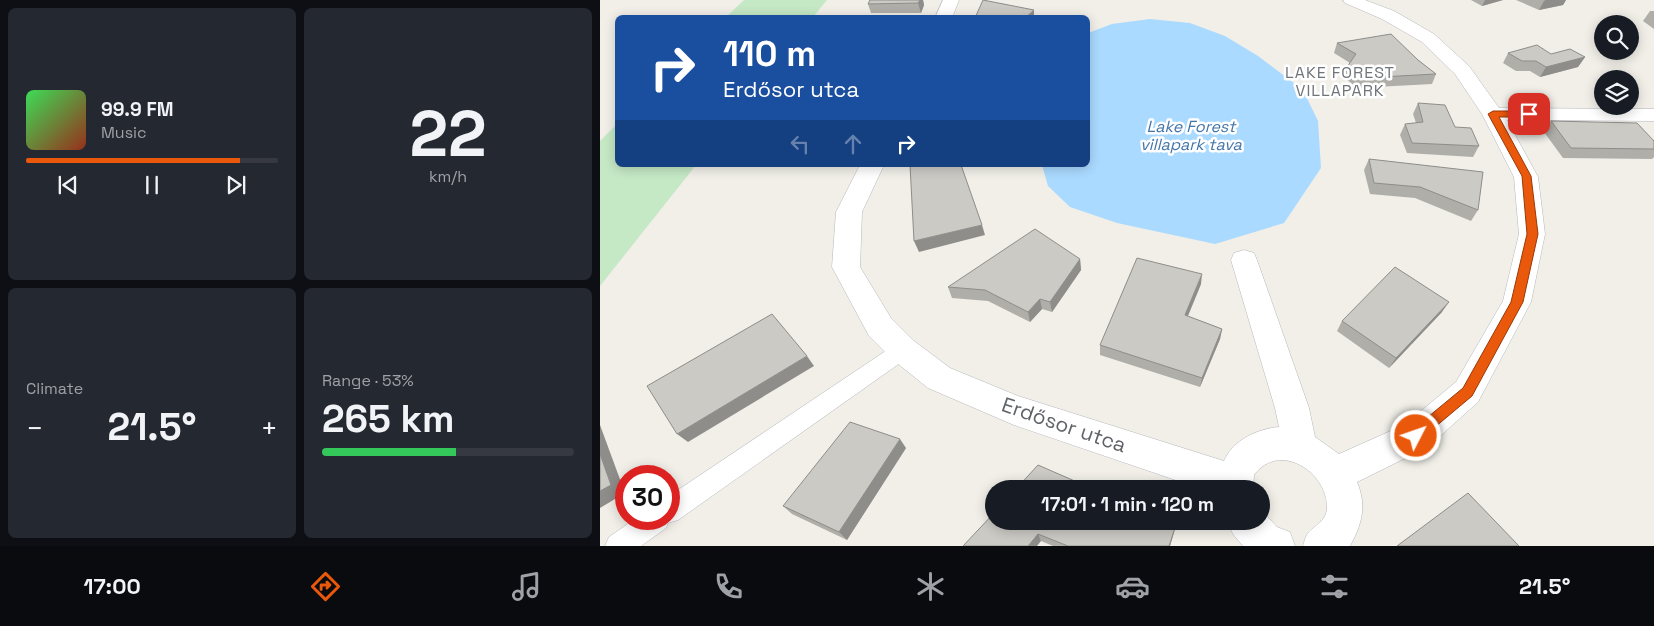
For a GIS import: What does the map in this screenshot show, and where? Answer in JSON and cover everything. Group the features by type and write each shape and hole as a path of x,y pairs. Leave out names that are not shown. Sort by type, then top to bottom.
{"street":[{"path":"944,15 951,0"},
{"path":"1335,474 1416,436 1467,392 1517,302 1532,234 1526,176 1493,114 1462,70 1428,38 1371,2"},
{"path":"1493,114 1654,115"},
{"name":"Erdősor utca","path":"871,167 849,212 846,267 880,327 903,350 938,378 1014,410 1220,480"},
{"path":"1244,260 1292,408 1300,446"},
{"name":"Erdősor utca","path":"1236,480 1240,465 1250,453 1265,445 1282,442 1300,446 1314,453 1335,474 1343,493 1345,512 1339,530 1322,546"},
{"path":"1254,530 1264,541 1276,546"}],"lane":[{"path":"680,503 903,350"},
{"path":"618,546 641,530"}],"green space":[{"path":"744,0 827,0 815,15 728,15"},
{"path":"615,126 615,167 694,167 600,286 600,141"}],"water":[{"name":"Lake Forest villapark tava","path":"1150,19 1190,23 1225,36 1258,56 1303,90 1318,121 1321,168 1284,223 1215,244 1117,223 1070,207 1048,186 1043,167 1090,167 1090,32 1112,24"}],"building":[{"path":"870,0 920,0 918,3 868,4"},
{"path":"983,0 1034,10 1028,15 976,15"},
{"path":"1391,34 1436,74 1361,78 1347,67 1356,54 1337,43"},
{"path":"1537,45 1551,54 1570,49 1585,57 1546,67 1536,61 1522,61 1508,53"},
{"path":"1418,103 1445,105 1455,127 1471,128 1479,146 1412,143 1405,124 1423,122"},
{"path":"1551,121 1637,123 1654,141 1654,149 1571,148"},
{"path":"1369,159 1483,172 1478,210 1420,187 1374,183"},
{"path":"910,167 962,167 982,225 914,241"},
{"path":"1035,229 1080,259 1050,302 1040,299 1028,312 985,290 948,287"},
{"path":"1137,258 1202,274 1185,315 1222,329 1202,378 1100,345"},
{"path":"1395,267 1449,302 1396,358 1342,321"},
{"path":"772,314 807,356 677,434 647,386"},
{"path":"850,422 900,439 839,532 783,506"},
{"path":"600,454 611,485 600,491"},
{"path":"1038,465 1072,480 1024,480"},
{"path":"1468,493 1519,546 1397,546"},
{"path":"985,523 985,530 1174,530 1169,546 1068,546 1038,534 1028,546 963,546"}],"district":[{"name":"LAKE FOREST VILLAPARK","path":"1340,81"}],"route":[{"path":"1416,436 1467,392 1517,302 1532,234 1526,176 1493,114 1529,114"}]}
